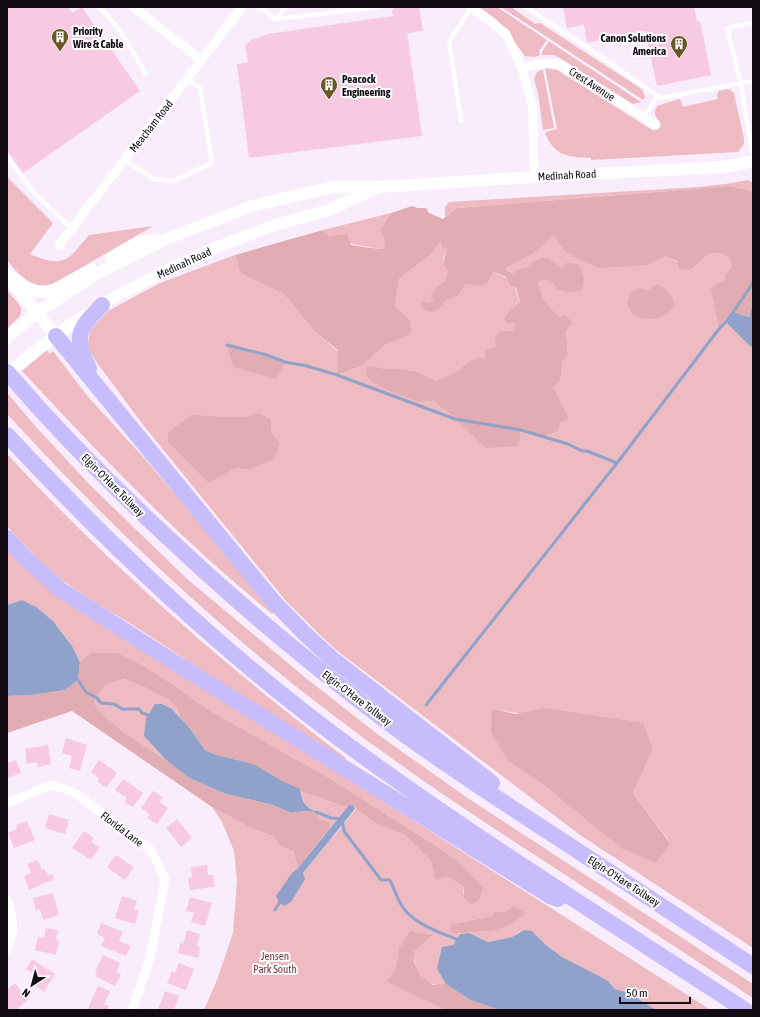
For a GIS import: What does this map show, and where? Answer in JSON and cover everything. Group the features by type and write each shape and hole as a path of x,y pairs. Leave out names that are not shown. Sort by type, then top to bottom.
{"highway":[{"path":"98,386 84,358 79,342 81,329 89,318 102,305"},
{"path":"56,336 268,595 304,633 330,657 492,783 515,810"},
{"name":"Elgin-O'Hare Tollway","path":"10,376 71,442 136,508 269,629 330,678 401,732 515,810 753,966"},
{"path":"7,435 87,518 154,583 269,683 355,750 416,794 745,1010"},
{"path":"7,538 61,590 550,896 600,915"}],"main road":[{"name":"Medinah Road","path":"7,338 36,313 98,273 166,239 252,206 333,187 380,187 534,176 724,167 753,161"},
{"name":"Medinah Road","path":"10,376 74,322 167,270 220,246 272,226 329,210 380,187"},
{"path":"7,275 27,287 46,293 140,242 166,239"},
{"path":"7,275 56,336"}],"street":[{"path":"133,7 201,60"},
{"name":"Meacham Road","path":"60,244 242,7"},
{"path":"471,8 506,34 522,68 533,109 534,176"},
{"name":"Crest Avenue","path":"522,68 553,62 561,65 656,125"},
{"name":"Florida Lane","path":"7,802 52,785 73,792 151,850 165,879 150,958 132,1010"},
{"path":"7,900 13,917 12,938 7,950"}],"lane":[{"path":"98,7 104,11 113,22 146,74"},
{"path":"260,7 276,19 380,7"},
{"path":"276,19 286,7"},
{"path":"526,7 661,98 753,82"},
{"path":"461,121 449,41 471,8"},
{"path":"753,22 726,28 741,84 753,161"},
{"path":"125,160 153,179 173,181 212,163 200,88 187,78"},
{"path":"643,117 658,96"},
{"path":"7,157 34,193 72,229"}],"green space":[{"path":"479,7 497,7 547,40 539,51 540,55 534,57 525,56 497,20"},
{"path":"501,7 511,7 535,24 540,23 640,88 645,97 643,100"},
{"path":"549,41 641,102 633,104 560,58 553,55 542,55 542,52"},
{"path":"545,68 557,70 654,131 660,121 655,114 657,106 679,99 683,107 718,99 717,94 719,91 728,89 734,94 744,144 738,152 591,160 591,158 562,154 552,146 545,132 557,129"},
{"path":"543,70 554,128 543,130 538,93 534,79 537,72"},
{"path":"7,177 53,223 30,254 41,259 51,261 64,260 76,251 89,235 153,226 57,282 38,285 21,275 7,260"},
{"path":"748,180 753,183 753,191 730,186 457,208 445,217 445,207 449,202 698,187"},
{"path":"391,213 380,230 385,240 385,248 373,248 346,243 332,237 323,230"},
{"path":"554,234 564,250 649,265 665,255 691,270 712,253 723,254 730,257 732,263 727,280 718,283 719,329 727,321 753,346 753,948 580,835 335,649 286,601 144,426 95,360 88,343 91,329 108,311 160,283 235,255 241,274 284,294 315,332 338,351 338,375 362,366 385,345 410,334 410,320 395,306 399,279 429,256 441,239 447,250 443,258 448,271 445,281 437,286 434,299 429,303 440,308 444,302 458,296 466,284 488,282 494,272 506,278 509,285 515,288 520,303 505,316 505,321 509,324 516,323 512,331 485,361 479,357 470,361 457,371 436,381 419,372 400,369 385,369 374,366 419,402 433,401 455,419 521,430 553,387 560,382 563,361 568,355 566,331 560,317 550,310 540,291 538,282 546,278 552,282 556,289 562,269 549,258 541,258 533,261 527,267 516,269 513,274 505,269 534,253","holes":["259,413 271,433 248,470 236,468 209,483 223,417 245,417","492,709 530,715 644,723 653,749 633,793 670,842 549,789 508,761"]},
{"path":"7,290 20,306 21,313 19,317 7,328"},
{"path":"47,350 49,354 53,351 89,398 145,459 275,611 272,614 210,560 134,488 22,371"},
{"path":"7,393 90,485 186,578 307,679 380,736 469,799 753,984 753,998 448,797 364,738 293,684 249,648 165,574 84,495 7,414"},
{"path":"7,454 86,536 170,614 256,687 346,758 344,761 85,596 43,564 7,526"},
{"name":"Jensen Park South","path":"7,549 28,571 64,601 345,777 711,1010 656,1010 629,993 615,989 607,980 562,957 545,944 532,931 519,932 512,937 488,942 469,933 490,931 525,914 494,912 492,916 453,924 454,934 460,934 437,969 446,984 436,985 428,982 424,979 416,967 414,952 431,935 399,949 396,967 424,999 446,1010 204,1010 217,980 233,933 237,881 234,851 222,822 212,807 253,829 273,836 281,847 293,851 298,868 292,873 303,873 356,809 375,823 406,834 431,861 435,880 448,877 464,887 463,894 474,877 457,860 433,844 331,779 207,709 180,689 144,666 118,653 91,652 80,662 57,626 41,611 22,600 7,605"},
{"path":"124,679 161,695 178,709 180,717 172,709 144,736 166,760 122,731 96,708 95,696 107,684"},
{"path":"301,792 323,798 343,806 349,805 330,828 329,822 320,820 307,806"}],"shaded area":[{"path":"730,186 753,191 753,304 749,317 733,312 719,329 711,288 726,280 725,275 731,267 729,257 722,254 712,253 708,255 691,270 679,269 677,261 665,256 649,265 599,268 578,259 564,250 554,235 534,253 505,269 513,274 516,269 527,267 533,261 541,258 549,258 562,268 566,263 578,264 584,277 581,291 566,292 556,289 552,282 546,279 538,282 543,297 552,310 560,317 566,315 572,323 566,331 568,355 563,361 560,382 553,387 569,419 560,422 558,431 541,437 521,430 518,446 486,448 433,401 419,402 384,389 369,379 366,374 366,368 374,366 385,369 400,369 419,372 436,381 457,371 470,361 479,357 485,360 486,350 496,347 495,339 499,332 512,331 516,323 509,324 505,322 505,316 520,302 516,288 509,285 506,277 494,272 488,282 481,286 466,284 458,296 444,302 440,308 432,312 424,310 420,304 423,301 429,303 434,299 431,295 437,286 445,281 448,271 444,261 447,250 442,247 441,240 429,256 399,279 395,306 410,320 411,334 385,345 362,366 337,375 338,350 315,332 284,294 241,274 235,255 323,230 330,236 347,234 351,245 384,248 385,240 380,230 391,213 412,206 426,208 429,213 443,219 457,208"},
{"path":"657,284 666,290 672,298 674,305 668,313 656,319 641,318 633,314 627,305 632,292 640,288 649,290"},
{"path":"227,345 267,355 285,362 276,379 233,367"},
{"path":"259,413 271,420 271,433 280,443 274,459 248,470 236,468 209,483 168,442 168,433 191,415 245,417"},
{"path":"91,652 118,653 144,666 180,689 207,709 331,779 457,860 483,888 480,899 472,904 464,898 464,887 448,877 435,880 431,861 406,835 375,823 354,806 343,806 301,792 300,789 282,782 242,761 216,755 205,750 180,717 177,708 169,700 124,679 107,684 95,697 96,708 122,731 166,760 189,778 226,794 273,805 291,813 304,811 316,812 320,820 329,821 330,828 298,868 293,851 281,847 273,836 253,829 212,807 72,711 7,733 7,696 32,695 65,690 78,680 80,662"},
{"path":"544,708 644,723 653,749 633,793 670,843 656,863 621,848 549,789 508,761 491,732 492,709 516,714"},
{"path":"514,906 526,914 505,927 490,931 454,934 450,931 450,927 453,924 492,916 494,912 506,912"},
{"path":"410,931 432,935 414,952 414,962 420,975 433,985 446,984 470,1000 500,1010 446,1010 387,982 396,967 399,949"}],"water":[{"path":"753,304 753,346 727,321 733,312 749,317"},
{"path":"22,600 36,607 53,621 72,646 80,662 78,680 65,690 32,695 7,696 7,605"},
{"path":"155,704 162,704 172,709 189,727 205,750 216,755 255,765 282,781 300,789 305,803 309,808 316,812 304,811 291,813 273,805 226,794 189,778 166,760 144,736 146,719"},
{"path":"349,805 354,806 355,809 303,873 305,879 291,902 284,906 279,902 276,896 292,873 298,868"},
{"path":"524,930 532,931 545,944 562,957 607,980 615,989 629,993 656,1010 500,1010 470,1000 446,984 437,969 442,947 453,945 460,934 469,933 488,942 512,937"}],"building":[{"name":"Priority Wire & Cable","path":"7,7 68,7 72,13 82,7 140,91 23,173 7,150"},
{"name":"Peacock Engineering","path":"396,7 419,7 423,31 407,33 422,136 249,158 237,64 248,62 245,46 251,40 268,34 393,16 392,10"},
{"name":"Canon Solutions America","path":"563,7 694,7 697,21 700,21 711,75 657,86 645,31 587,43 584,25 567,28"},
{"path":"66,738 87,745 80,771 69,768 72,756 62,753"},
{"path":"48,745 51,764 38,767 37,762 27,764 25,749"},
{"path":"16,760 21,773 7,778 7,763"},
{"path":"99,760 117,773 106,788 97,781 99,778 91,772"},
{"path":"123,779 143,793 133,807 124,802 127,798 115,790"},
{"path":"153,791 163,797 160,802 168,808 157,824 147,818 150,814 141,808"},
{"path":"49,814 69,820 65,834 45,828"},
{"path":"177,819 192,838 181,847 166,828"},
{"path":"27,821 35,840 14,848 8,833 17,829 16,825"},
{"path":"84,831 94,838 91,842 100,847 91,860 72,848"},
{"path":"116,855 134,867 125,880 107,867"},
{"path":"37,860 42,870 44,868 48,876 52,874 54,879 29,890 24,876 31,873 27,864"},
{"path":"207,865 208,875 213,875 215,887 190,890 188,878 192,877 191,867"},
{"path":"53,893 59,915 43,920 40,909 36,911 33,898"},
{"path":"122,896 137,901 134,909 139,911 135,924 115,918"},
{"path":"190,897 212,903 205,926 191,922 194,913 186,911"},
{"path":"101,923 123,932 119,941 131,946 126,956 101,946 105,938 97,934"},
{"path":"46,928 58,930 56,940 59,941 56,955 35,950 38,937 44,938"},
{"path":"187,930 200,934 197,946 200,948 198,958 178,953 180,943 183,944"},
{"path":"103,955 120,963 116,972 121,974 115,986 95,976 97,972 95,971"},
{"path":"32,959 55,974 44,992 31,983 36,975 26,969"},
{"path":"179,963 194,969 186,990 167,983 172,971 175,973"},
{"path":"15,983 28,1000 16,1010 7,1010 7,999 9,998 7,996 7,990"},
{"path":"98,986 110,991 104,1004 109,1006 107,1010 92,1010 88,1008"},
{"path":"165,991 179,996 174,1010 158,1010"}],"waterway":[{"path":"426,705 617,463 719,329 727,321 753,283"},
{"path":"727,321 753,346"},
{"path":"227,345 337,375 455,419 521,430 568,444 582,451 587,451 617,463"},
{"path":"78,680 86,692 97,698 101,703 114,704 122,709 139,709 142,713 148,715"},
{"path":"316,812 331,818 342,819 344,831 381,880 390,880 397,897 406,912 426,926 456,939"},
{"path":"275,910 281,900"}],"place":[{"name":"Priority Wire & Cable","path":"60,52"},
{"name":"Canon Solutions America","path":"679,59"},
{"name":"Peacock Engineering","path":"329,100"}]}
